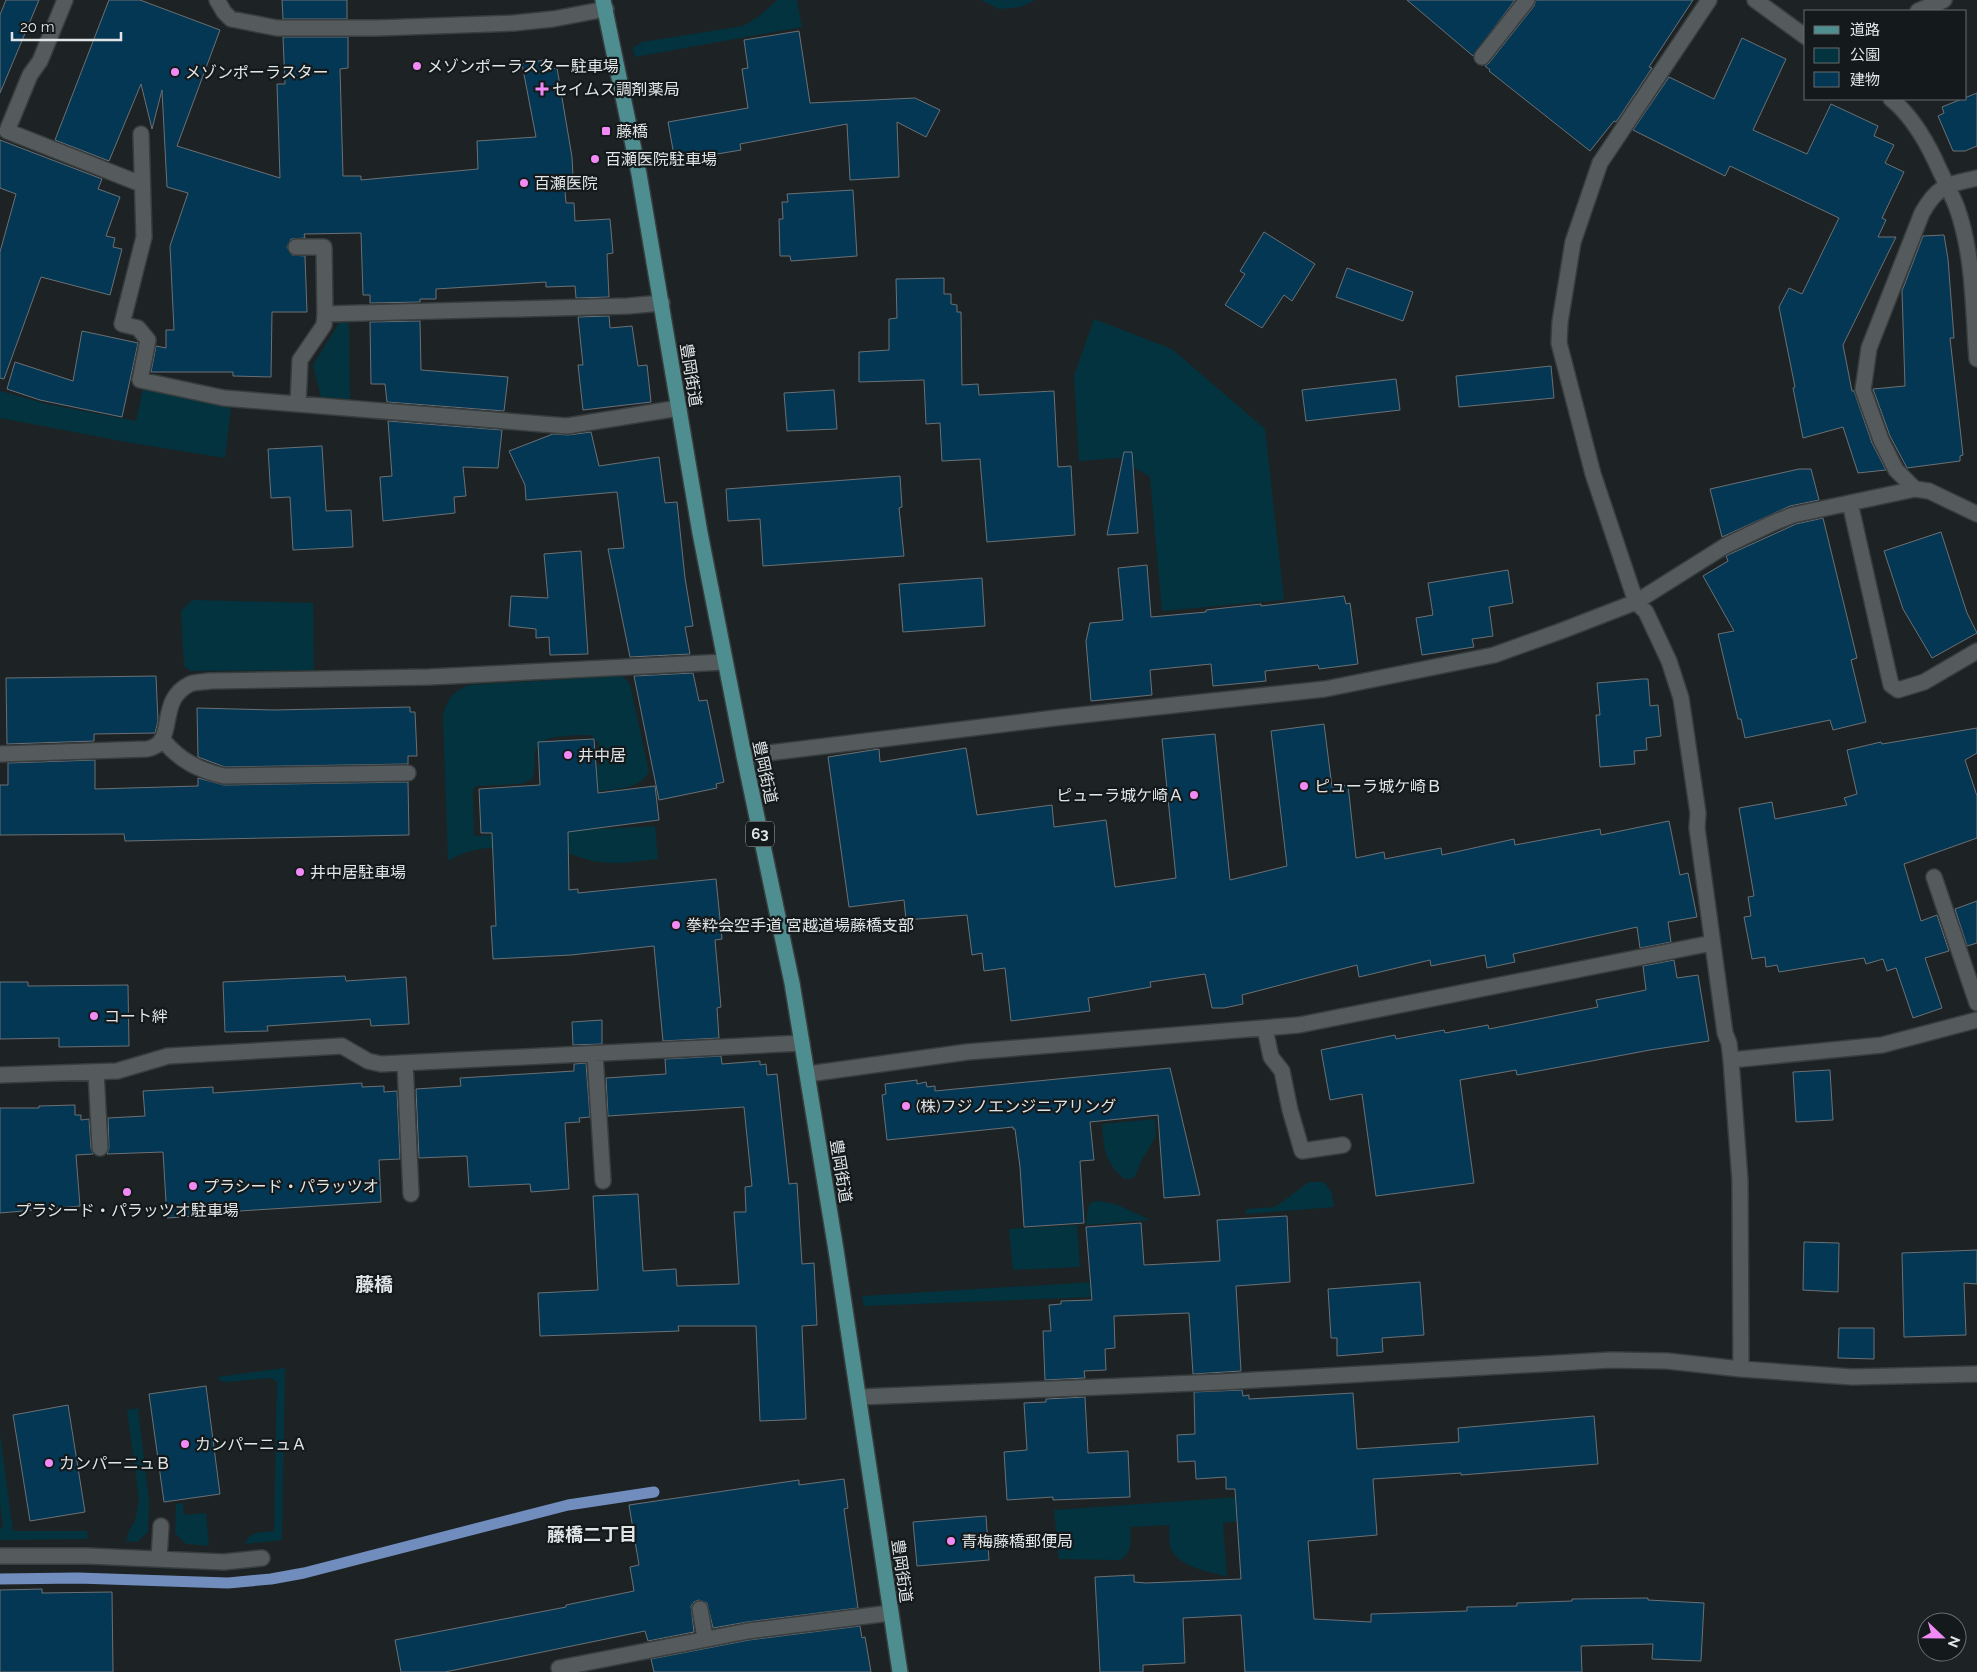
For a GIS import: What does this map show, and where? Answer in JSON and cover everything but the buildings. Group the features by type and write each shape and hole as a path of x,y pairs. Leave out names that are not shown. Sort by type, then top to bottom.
{"main road":[{"name":"豊岡街道","path":"604,5 639,174 700,533 744,756 792,983 859,1397 900,1672"}],"street":[{"path":"64,0 40,61 30,75 7,131 141,184"},
{"path":"217,0 231,19 277,28 377,28 514,23 553,19 604,5"},
{"path":"1482,57 1527,0"},
{"path":"1709,0 1600,162 1573,242 1560,322 1559,343 1593,474 1636,602 1646,612 1669,661 1681,698 1698,813 1697,828 1712,943 1725,1033 1729,1043 1731,1060 1740,1181 1740,1369"},
{"path":"1755,0 1804,35"},
{"path":"1920,10 1944,0"},
{"path":"1892,100 1900,106 1914,124 1928,147 1957,208 1964,234 1970,271 1977,359"},
{"path":"141,134 144,237 114,322 138,328 148,340 140,380 224,398 567,426 679,408"},
{"path":"1916,489 1896,470 1881,440 1863,390 1870,348 1922,213 1931,196 1947,185 1977,178"},
{"path":"296,247 324,247 325,314 324,326 300,360 298,404"},
{"path":"325,314 628,306 662,303"},
{"path":"744,756 1063,717 1325,690 1494,654 1561,631 1636,602 1738,539 1793,516 1916,489 1929,491 1977,514"},
{"path":"1850,503 1891,685 1898,690 1924,682 1977,651"},
{"path":"0,754 147,749 156,747 163,740 169,709 177,693 191,684 210,681 429,677 725,662"},
{"path":"163,740 174,754 211,773 224,776 408,773"},
{"path":"1934,877 1977,1003"},
{"path":"808,1074 967,1052 1299,1025 1712,943"},
{"path":"1731,1060 1882,1045 1977,1020"},
{"path":"1265,1029 1271,1057 1282,1071 1290,1110 1302,1151 1343,1145"},
{"path":"0,1075 117,1071 168,1056 342,1046 368,1061 381,1064 802,1043"},
{"path":"595,1054 603,1181"},
{"path":"405,1063 411,1194"},
{"path":"96,1072 100,1148"},
{"path":"859,1397 1220,1382 1611,1360 1667,1361 1740,1369 1852,1377 1977,1374"},
{"path":"159,1559 161,1526"},
{"path":"0,1556 88,1556 224,1562 262,1558"},
{"path":"700,1609 706,1638"},
{"path":"559,1668 706,1638 793,1624 890,1613"}],"green space":[{"path":"777,0 797,0 802,27 635,57 633,48 642,42 743,26 758,17"},
{"path":"981,0 1035,0 1021,7 999,9"},
{"path":"1094,319 1172,349 1265,429 1284,600 1162,611 1150,477 1119,458 1079,461 1074,376"},
{"path":"339,323 349,323 350,399 321,397 313,365"},
{"path":"143,389 231,407 225,458 132,443 0,418 0,391 47,404 136,421"},
{"path":"192,600 313,603 314,670 190,671 184,666 181,611"},
{"path":"622,676 630,684 649,772 644,778 637,783 622,788 588,792 589,774 599,764 598,742 590,735 545,740 536,749 532,779 521,784 476,786 473,790 474,836 655,826 658,859 608,863 560,852 489,848 468,852 448,861 443,717 448,701 454,694 468,685"},
{"path":"1155,1119 1156,1136 1134,1178 1124,1179 1112,1166 1106,1154 1102,1124"},
{"path":"1309,1182 1324,1182 1332,1193 1334,1207 1246,1214 1246,1209 1275,1207"},
{"path":"1100,1201 1118,1205 1150,1220 1086,1225 1088,1207 1092,1202"},
{"path":"1077,1225 1080,1267 1013,1270 1009,1229"},
{"path":"1144,1279 1145,1295 864,1306 862,1296"},
{"path":"285,1368 282,1540 245,1544 253,1534 274,1531 277,1382 271,1378 226,1382 221,1381 217,1377"},
{"path":"138,1408 149,1501 148,1532 137,1542 126,1541 135,1521 139,1500 127,1410"},
{"path":"0,1434 13,1531 87,1531 88,1539 0,1540 0,1528 3,1527 0,1504"},
{"path":"1240,1497 1242,1521 1223,1523 1227,1577 1196,1568 1181,1561 1170,1546 1169,1525 1130,1527 1131,1541 1129,1550 1120,1560 1059,1559 1054,1510"},
{"path":"183,1503 184,1515 206,1513 209,1546 186,1544 175,1533 176,1504"}],"waterway":[{"path":"0,1579 78,1578 228,1583 271,1579 304,1573 568,1505 654,1492"}],"place":[{"name":"メゾンポーラスター駐車場","path":"417,66"},
{"name":"メゾンポーラスター","path":"175,72"},
{"name":"セイムス調剤薬局","path":"542,89"},
{"name":"藤橋","path":"606,131"},
{"name":"百瀬医院駐車場","path":"595,159"},
{"name":"百瀬医院","path":"524,183"},
{"name":"井中居","path":"568,755"},
{"name":"ピューラ城ケ崎Ｂ","path":"1304,786"},
{"name":"ピューラ城ケ崎Ａ","path":"1194,795"},
{"name":"井中居駐車場","path":"300,872"},
{"name":"拳粋会空手道 宮越道場藤橋支部","path":"676,925"},
{"name":"コート絆","path":"94,1016"},
{"name":"(株)フジノエンジニアリング","path":"906,1106"},
{"name":"プラシード・パラッツオ","path":"193,1186"},
{"name":"プラシード・パラッツオ駐車場","path":"127,1192"},
{"name":"カンパーニュＡ","path":"185,1444"},
{"name":"カンパーニュＢ","path":"49,1463"},
{"name":"青梅藤橋郵便局","path":"951,1541"}],"district":[{"name":"藤橋","path":"374,1284"},
{"name":"藤橋二丁目","path":"592,1534"}]}
